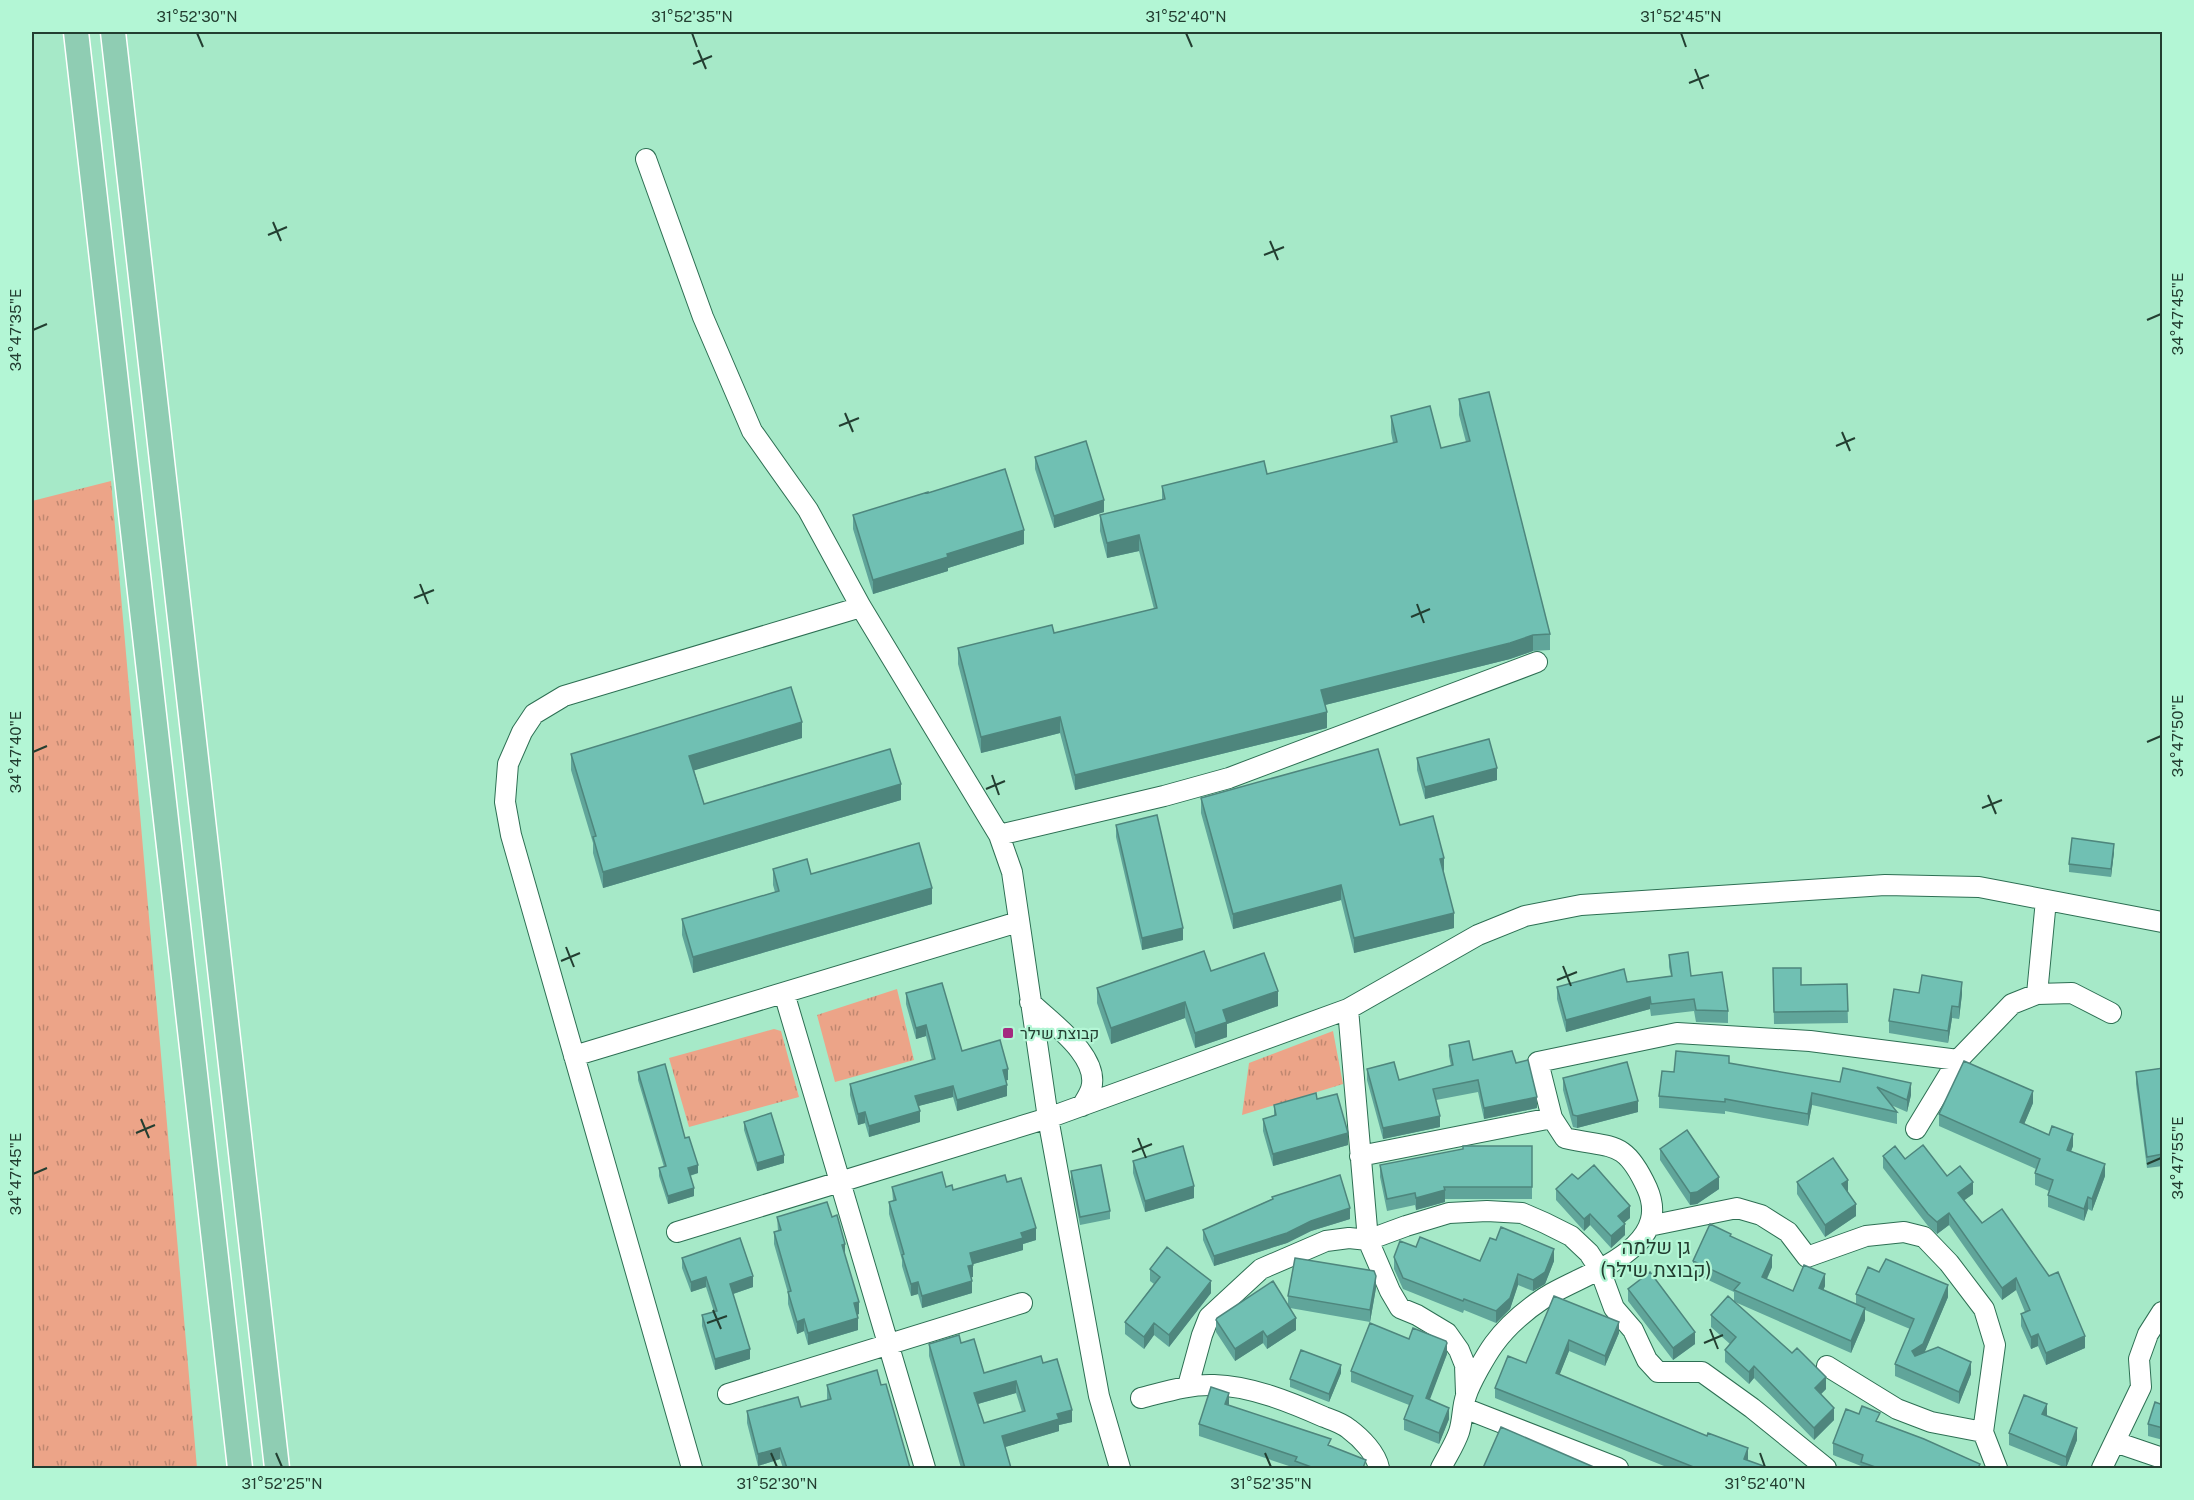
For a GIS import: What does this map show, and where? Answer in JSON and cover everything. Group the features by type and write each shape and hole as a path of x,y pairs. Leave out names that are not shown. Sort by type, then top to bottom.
{"main road":[{"path":"76,32 240,1468"},
{"path":"112,32 277,1468"}],"street":[{"path":"646,159 703,317 752,431 808,510 861,607 999,836 1012,872 1048,1118 1099,1396 1120,1468"},
{"path":"692,1468 511,835 506,802 508,764 522,732 534,714 564,696 861,607"},
{"path":"999,836 1229,778 1537,662"},
{"path":"677,1232 1048,1118 1348,1009 1478,935 1525,916 1581,905 1927,884 1979,887 2163,922"},
{"path":"2037,994 2046,900"},
{"path":"574,1056 1018,922"},
{"path":"784,993 925,1468"},
{"path":"1916,1129 1958,1060 2012,1004 2037,994 2072,993 2111,1013"},
{"path":"1030,1002 1075,1043 1091,1070 1091,1088 1082,1106"},
{"path":"1348,1009 1368,1240 1390,1292 1400,1308 1417,1314 1447,1333 1459,1350 1465,1365 1465,1402 1460,1431 1441,1468"},
{"path":"1465,1402 1494,1344 1517,1318 1545,1297 1611,1265 1640,1241 1649,1226 1652,1212 1648,1192 1637,1169 1624,1152 1605,1144 1565,1138 1552,1119 1538,1062 1677,1033 1810,1041 1958,1060"},
{"path":"1360,1156 1552,1119"},
{"path":"1649,1226 1737,1208 1761,1215 1788,1232 1807,1257 1866,1236 1904,1232 1924,1237 1956,1272 1984,1309 1990,1324 1995,1345 1983,1432 1997,1468"},
{"path":"1188,1386 1209,1317 1261,1269 1326,1241 1349,1238 1368,1240 1449,1213 1486,1211 1522,1213 1571,1236 1589,1253 1600,1270 1614,1308 1633,1330 1647,1360 1658,1372 1702,1372 1752,1408 1826,1468"},
{"path":"728,1394 1023,1303"},
{"path":"2102,1468 2141,1387 2139,1359 2148,1334 2163,1312"},
{"path":"1827,1366 1897,1409 1931,1422 1983,1432"},
{"path":"1142,1398 1188,1386 1215,1385 1253,1391 1304,1408 1348,1427 1378,1461 1379,1468"},
{"path":"1465,1402 1618,1468"},
{"path":"2115,1442 2163,1458"}],"green space":[{"path":"111,481 197,1468 32,1468 32,501"},
{"path":"897,989 914,1060 835,1082 817,1015"},
{"path":"774,1029 781,1031 799,1097 689,1127 669,1058"},
{"path":"1333,1031 1343,1084 1242,1115 1249,1063"}],"building":[{"path":"1489,392 1550,634 1533,635 1510,643 1321,690 1327,712 1075,775 1060,717 981,737 958,648 1052,625 1054,633 1157,608 1139,535 1107,543 1100,515 1165,499 1162,486 1264,461 1267,474 1397,442 1391,416 1430,406 1441,448 1470,441 1459,399"},
{"path":"1086,441 1104,500 1054,516 1035,457"},
{"path":"1005,469 1024,530 873,580 853,515"},
{"path":"791,687 802,722 689,756 704,804 890,749 901,784 603,872 593,837 596,836 571,754"},
{"path":"1489,739 1497,768 1425,787 1417,758"},
{"path":"1378,749 1400,825 1433,816 1444,858 1440,859 1454,913 1354,938 1341,885 1233,914 1201,798"},
{"path":"1157,815 1183,928 1142,938 1116,825"},
{"path":"2072,838 2114,844 2111,869 2069,864"},
{"path":"919,843 932,888 693,957 682,919 779,891 773,869 807,859 811,874"},
{"path":"1204,951 1211,971 1264,953 1278,991 1223,1010 1227,1022 1195,1033 1185,1002 1111,1028 1097,988"},
{"path":"1688,952 1691,976 1722,972 1728,1011 1696,1010 1694,999 1651,1004 1650,997 1566,1020 1557,987 1624,969 1627,982 1672,976 1669,955"},
{"path":"1773,968 1801,968 1801,985 1847,984 1848,1011 1774,1012"},
{"path":"1922,975 1962,982 1959,1007 1952,1006 1948,1031 1889,1021 1894,989 1919,993"},
{"path":"942,983 962,1051 1000,1040 1008,1069 1003,1070 1007,1085 957,1100 953,1086 915,1096 920,1111 869,1126 865,1112 858,1114 850,1084 935,1059 926,1025 916,1028 906,993"},
{"path":"1469,1041 1473,1060 1512,1051 1516,1063 1528,1060 1537,1097 1484,1108 1478,1080 1433,1089 1440,1116 1383,1128 1367,1069 1394,1062 1399,1080 1453,1065 1449,1045"},
{"path":"1676,1051 1729,1056 1729,1063 1840,1082 1843,1068 1911,1083 1907,1100 1877,1087 1897,1112 1812,1093 1808,1114 1725,1099 1725,1102 1659,1096 1662,1071 1674,1072"},
{"path":"1964,1061 2033,1091 2020,1122 2049,1135 2052,1126 2073,1134 2067,1150 2105,1164 2092,1199 2088,1197 2084,1209 2048,1195 2053,1180 2035,1173 2040,1159 1939,1114"},
{"path":"1627,1062 1638,1101 1577,1116 1573,1115 1563,1078"},
{"path":"665,1064 685,1138 689,1137 698,1165 688,1168 694,1188 668,1196 659,1168 666,1166 638,1072"},
{"path":"2163,1068 2163,1154 2147,1157 2136,1072"},
{"path":"1316,1093 1317,1099 1337,1094 1348,1133 1273,1154 1263,1119 1276,1115 1274,1105"},
{"path":"771,1113 784,1155 757,1163 744,1122"},
{"path":"1687,1130 1719,1177 1697,1192 1690,1193 1660,1149"},
{"path":"1923,1145 1947,1176 1960,1166 1973,1182 1958,1193 1982,1223 2002,1209 2049,1276 2058,1272 2085,1336 2046,1353 2038,1334 2031,1337 2021,1314 2030,1310 2016,1278 2002,1288 1949,1213 1937,1222 1928,1214 1883,1156 1895,1146 1905,1159"},
{"path":"1183,1146 1194,1186 1145,1201 1133,1161"},
{"path":"1463,1146 1532,1146 1532,1187 1444,1187 1445,1190 1416,1198 1415,1193 1387,1199 1380,1165 1463,1149"},
{"path":"1833,1158 1848,1180 1842,1184 1856,1204 1825,1225 1797,1182"},
{"path":"1101,1165 1110,1211 1080,1217 1071,1171"},
{"path":"1594,1165 1630,1206 1618,1216 1625,1224 1611,1236 1590,1214 1584,1219 1556,1189 1572,1174 1578,1179"},
{"path":"942,1172 946,1187 952,1185 953,1190 1005,1175 1007,1182 1021,1178 1036,1228 1021,1233 1023,1238 970,1253 973,1265 968,1266 972,1281 922,1296 918,1282 911,1284 889,1202 896,1200 892,1187"},
{"path":"1340,1175 1350,1208 1311,1221 1287,1233 1214,1256 1203,1230 1273,1199 1272,1197"},
{"path":"827,1202 832,1217 837,1215 845,1244 842,1245 859,1302 854,1303 858,1318 808,1333 804,1319 797,1322 788,1292 791,1291 774,1232 781,1230 777,1217"},
{"path":"1710,1224 1772,1255 1762,1277 1793,1291 1804,1265 1825,1274 1819,1288 1865,1308 1851,1341 1734,1290 1740,1283 1693,1261"},
{"path":"1501,1227 1554,1249 1545,1272 1533,1280 1518,1274 1510,1298 1496,1311 1403,1278 1394,1257 1400,1241 1416,1247 1420,1237 1480,1261 1490,1238 1496,1240"},
{"path":"740,1238 753,1276 730,1284 750,1349 715,1359 702,1315 717,1311 706,1277 691,1282 682,1258"},
{"path":"1167,1247 1211,1281 1169,1335 1154,1323 1144,1337 1125,1322 1160,1277 1150,1269"},
{"path":"1295,1258 1374,1271 1376,1276 1370,1310 1288,1296"},
{"path":"1886,1259 1948,1285 1923,1344 1912,1351 1915,1356 1938,1347 1971,1362 1959,1392 1895,1364 1914,1319 1856,1294 1868,1267 1879,1272"},
{"path":"1650,1272 1695,1332 1673,1348 1628,1289"},
{"path":"1273,1281 1296,1318 1267,1337 1263,1331 1235,1349 1216,1320 1217,1318"},
{"path":"1554,1296 1619,1322 1605,1356 1569,1340 1556,1373 1707,1436 1708,1433 1748,1448 1744,1459 1769,1468 1696,1468 1495,1388 1508,1356 1526,1363"},
{"path":"1728,1296 1792,1353 1797,1348 1826,1377 1815,1388 1834,1408 1814,1428 1754,1366 1749,1372 1725,1350 1736,1337 1711,1315"},
{"path":"1370,1323 1409,1339 1413,1328 1446,1341 1426,1398 1449,1408 1439,1433 1404,1419 1413,1396 1351,1371"},
{"path":"959,1335 961,1343 974,1339 984,1373 1041,1356 1043,1363 1057,1359 1072,1410 1057,1414 1059,1419 1002,1436 1011,1468 965,1468 929,1344","holes":["1016,1381 1025,1411 984,1423 974,1393"]},
{"path":"1301,1350 1341,1365 1329,1394 1290,1379"},
{"path":"877,1370 881,1385 886,1384 910,1468 787,1468 780,1448 758,1454 747,1411 798,1397 801,1407 831,1399 827,1385"},
{"path":"1211,1387 1229,1393 1225,1404 1331,1439 1328,1445 1366,1460 1363,1468 1314,1468 1295,1461 1297,1457 1199,1424"},
{"path":"2024,1395 2047,1404 2042,1414 2077,1428 2066,1457 2009,1433"},
{"path":"2155,1402 2163,1405 2163,1428 2148,1424"},
{"path":"1862,1406 1880,1413 1876,1421 1980,1464 1978,1468 1878,1468 1861,1462 1863,1455 1833,1443 1846,1409 1859,1414"},
{"path":"1501,1427 1596,1468 1483,1468"}],"place":[{"name":"קבוצת שילר","path":"1008,1033"}],"district":[{"name":"גן שלמה (קבוצת שילר)","path":"1656,1258"}]}
